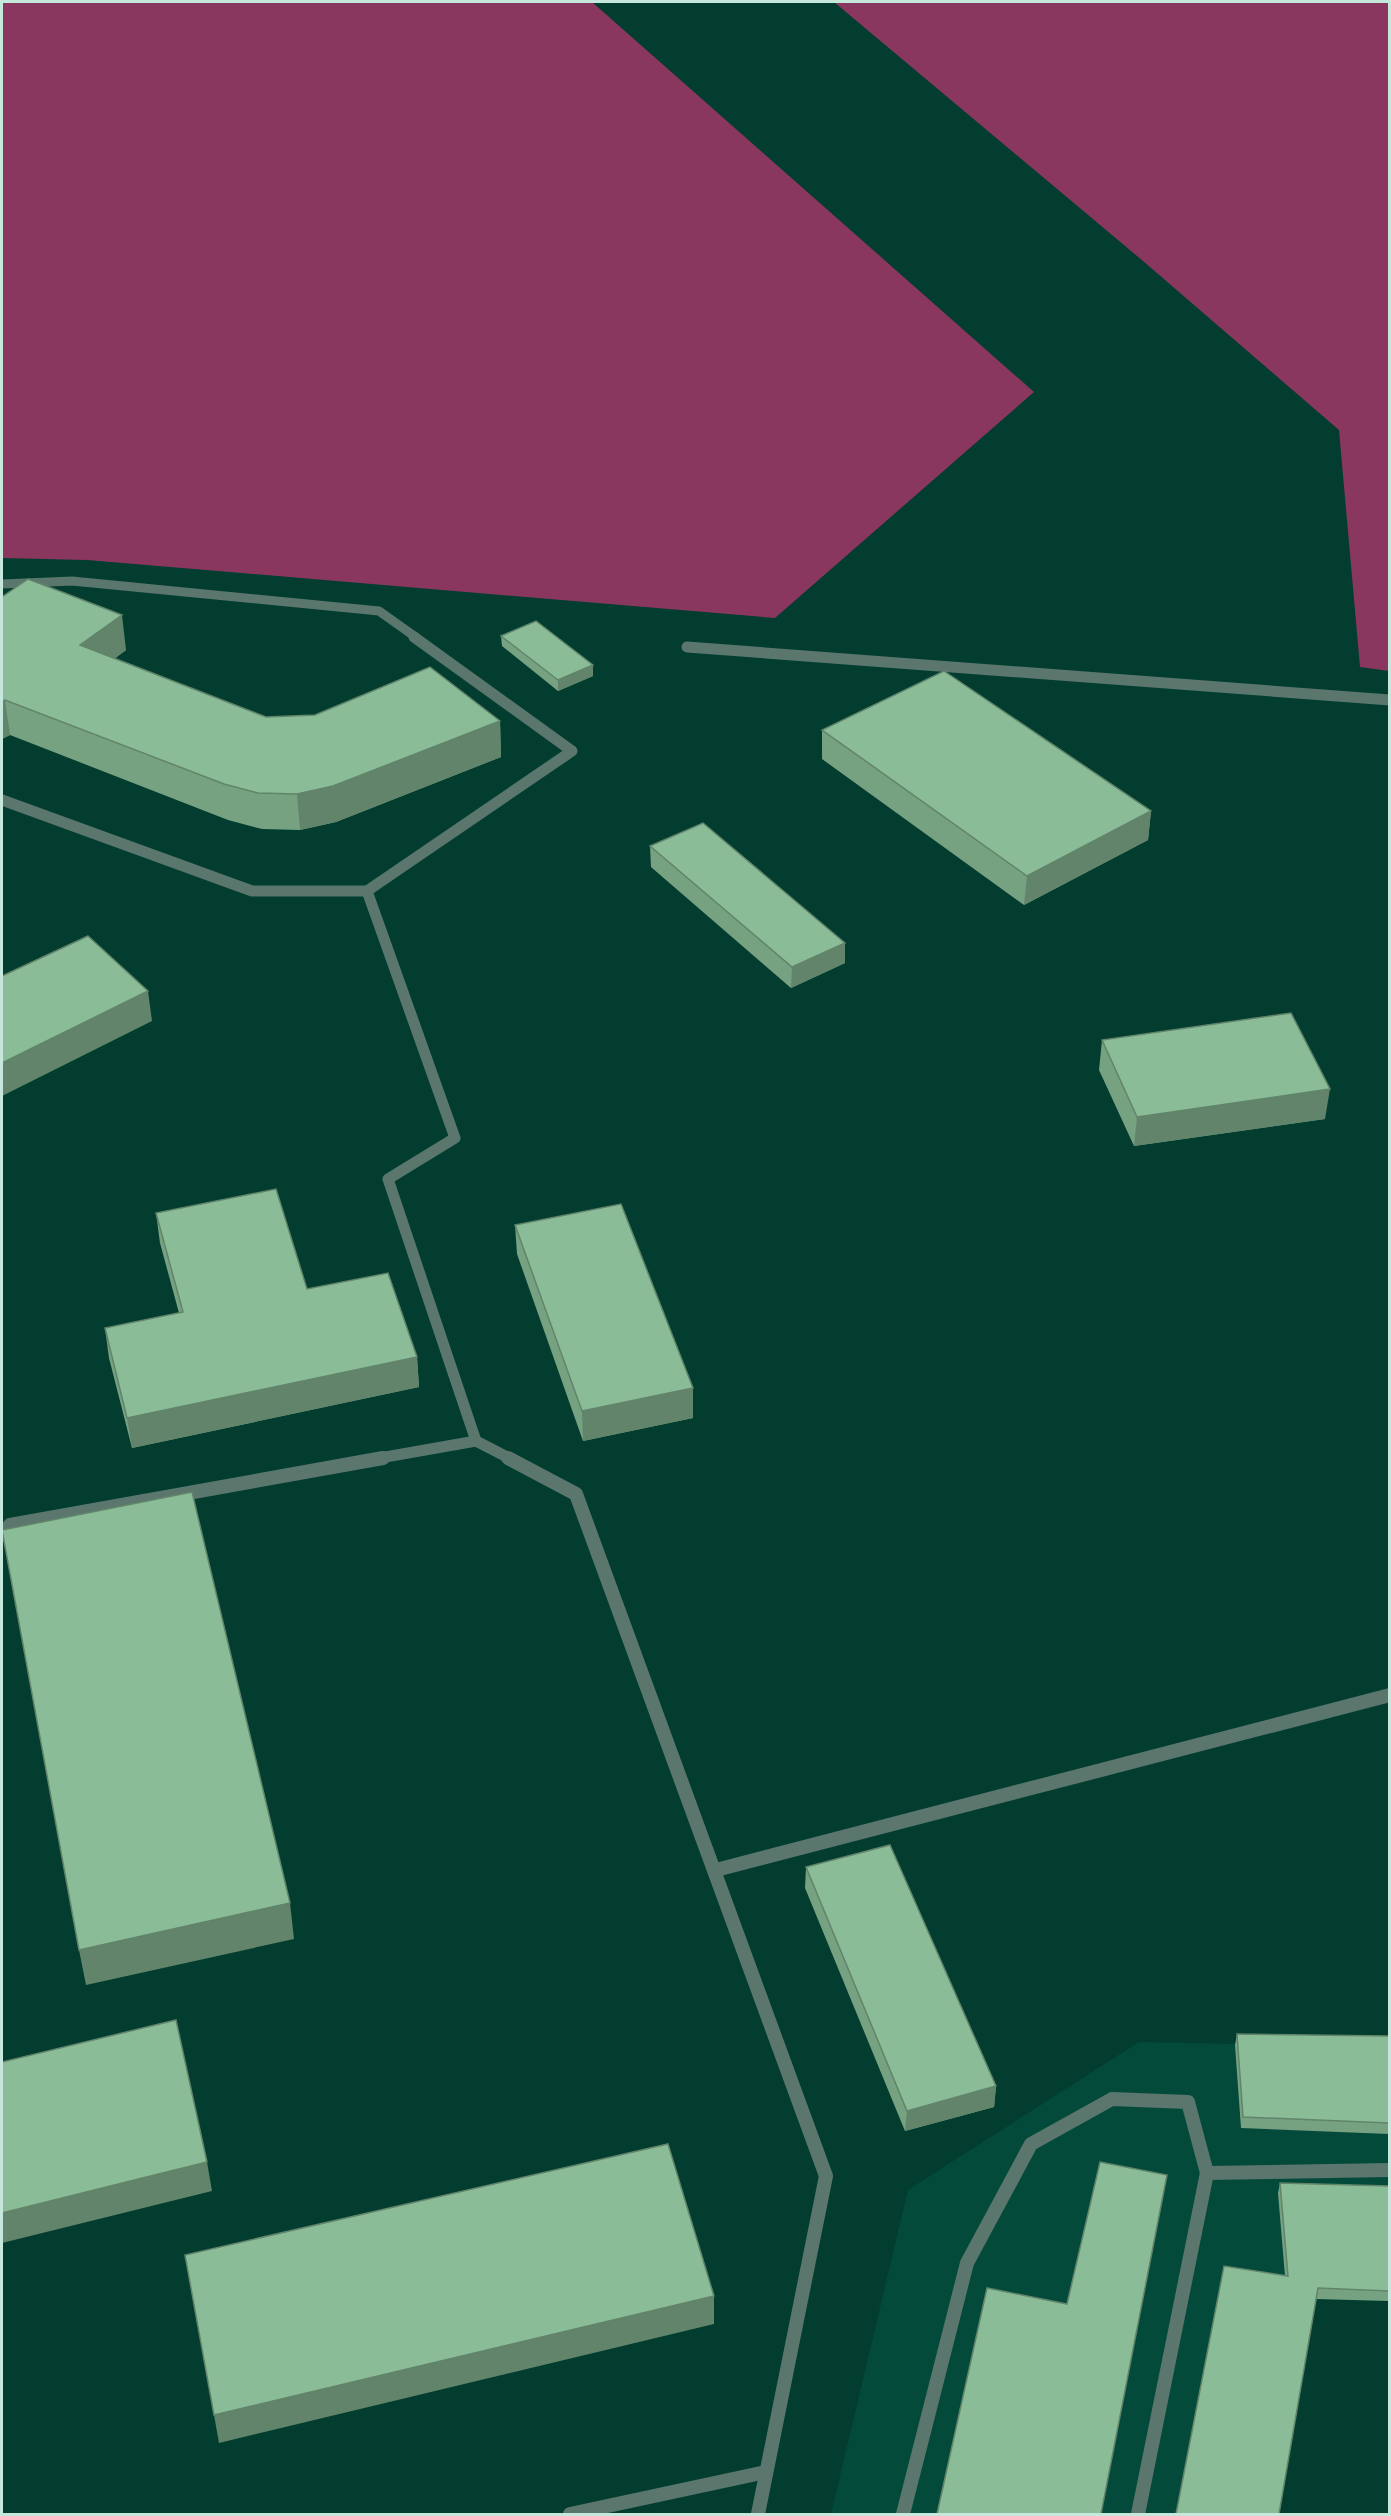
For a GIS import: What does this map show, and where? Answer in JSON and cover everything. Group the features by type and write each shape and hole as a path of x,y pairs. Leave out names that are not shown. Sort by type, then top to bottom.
{"street":[{"path":"2,584 72,581 379,610 572,751 367,891 252,891 2,800"},
{"path":"687,647 1389,700"},
{"path":"367,891 455,1138 388,1179 476,1441"},
{"path":"2,1535 10,1525 476,1441 576,1494 716,1870 825,2176 758,2514"},
{"path":"716,1870 1389,1695"},
{"path":"903,2514 967,2263 1031,2144 1112,2099 1188,2102 1207,2173 1138,2514"},
{"path":"1207,2173 1389,2170"},
{"path":"570,2514 766,2472"}],"shaded area":[{"path":"2,2 592,2 1034,392 775,618 87,560 2,558"},
{"path":"834,2 1389,2 1389,671 1360,667 1339,430 1143,261"},
{"path":"1139,2042 1389,2047 1389,2301 1315,2299 1279,2514 831,2514 908,2190"}],"building":[{"path":"28,579 122,615 80,645 266,717 315,715 430,667 500,721 333,786 297,794 258,793 224,784 5,700 2,701 2,597"},
{"path":"536,621 593,665 558,680 501,636"},
{"path":"944,671 1151,811 1027,876 822,730"},
{"path":"703,823 845,943 792,967 650,846"},
{"path":"88,936 148,991 2,1063 2,976"},
{"path":"1291,1013 1330,1089 1137,1117 1102,1040"},
{"path":"276,1189 307,1289 388,1273 417,1357 127,1418 105,1328 183,1312 156,1213"},
{"path":"621,1204 693,1388 582,1411 515,1225"},
{"path":"192,1492 290,1903 79,1950 2,1530"},
{"path":"890,1845 996,2086 907,2111 806,1867"},
{"path":"176,2020 207,2162 2,2213 2,2062"},
{"path":"1237,2034 1389,2036 1389,2123 1243,2117"},
{"path":"668,2144 714,2296 214,2415 185,2255"},
{"path":"1100,2162 1167,2175 1101,2514 937,2514 987,2288 1067,2304"},
{"path":"1280,2183 1389,2186 1389,2291 1318,2288 1279,2514 1176,2514 1224,2266 1288,2276"}]}
